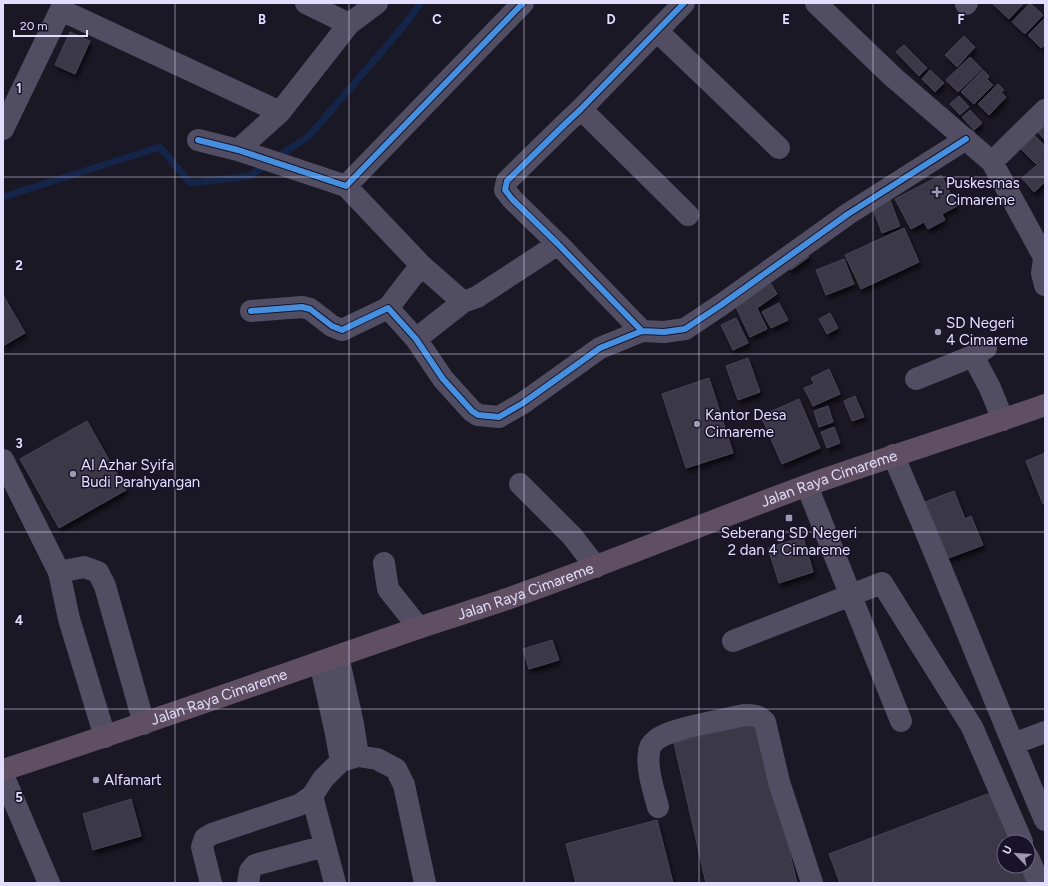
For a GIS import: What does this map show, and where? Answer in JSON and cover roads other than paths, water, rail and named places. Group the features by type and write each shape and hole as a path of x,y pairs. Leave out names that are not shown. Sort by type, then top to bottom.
{"highway":[{"name":"Jalan Raya Cimareme","path":"3,770 144,724 506,599 596,567 807,486 893,455 1045,405"}],"street":[{"path":"306,3 349,24"},
{"path":"246,154 349,24 378,3"},
{"path":"346,186 523,3"},
{"path":"642,331 512,199 506,190 507,181 581,109 684,3"},
{"path":"816,3 893,77 992,162 1045,259 1042,273 1045,285"},
{"path":"3,129 63,7 280,112"},
{"path":"657,31 779,148"},
{"path":"581,109 688,215"},
{"path":"992,162 1045,110"},
{"path":"388,308 416,339 442,379 472,411 478,415 499,416 523,403 600,348 642,331 664,332 685,329 727,301 848,214 966,139"},
{"path":"198,140 346,186 421,265 464,302"},
{"path":"416,339 464,302 477,297 558,244"},
{"path":"251,311 302,307 310,309 332,326 342,330 388,308 421,265"},
{"path":"916,379 980,352 990,388 1003,420"},
{"path":"893,455 920,516 1045,820"},
{"path":"3,460 59,572 69,619 106,736"},
{"path":"520,484 572,536 596,567"},
{"path":"807,486 901,721"},
{"path":"384,563 388,589 419,628"},
{"path":"59,572 84,567 98,572 105,586 144,724"},
{"path":"733,641 882,583 972,727 1019,834"},
{"path":"329,659 335,729 350,759"},
{"path":"658,807 649,767 648,754 651,745 656,739 670,732 744,715 762,718 767,729 779,782 812,883"},
{"path":"1013,744 1045,732"},
{"path":"211,883 202,847 205,838 212,834 299,805 312,796 323,779 350,759 377,759 396,769 404,785 425,883"},
{"path":"3,775 49,883"},
{"path":"312,796 335,883"},
{"path":"248,883 250,870 256,865 325,846"}],"waterway":[{"path":"276,158 309,136 396,35 421,3"},
{"path":"3,197 160,147 190,183 250,176 267,164"}],"place":[{"name":"Puskesmas Cimareme","path":"937,192"},
{"name":"SD Negeri 4 Cimareme","path":"938,332"},
{"name":"Kantor Desa Cimareme","path":"697,424"},
{"name":"Al Azhar Syifa Budi Parahyangan","path":"73,474"},
{"name":"Seberang SD Negeri 2 dan 4 Cimareme","path":"789,518"},
{"name":"Alfamart","path":"96,780"}]}
